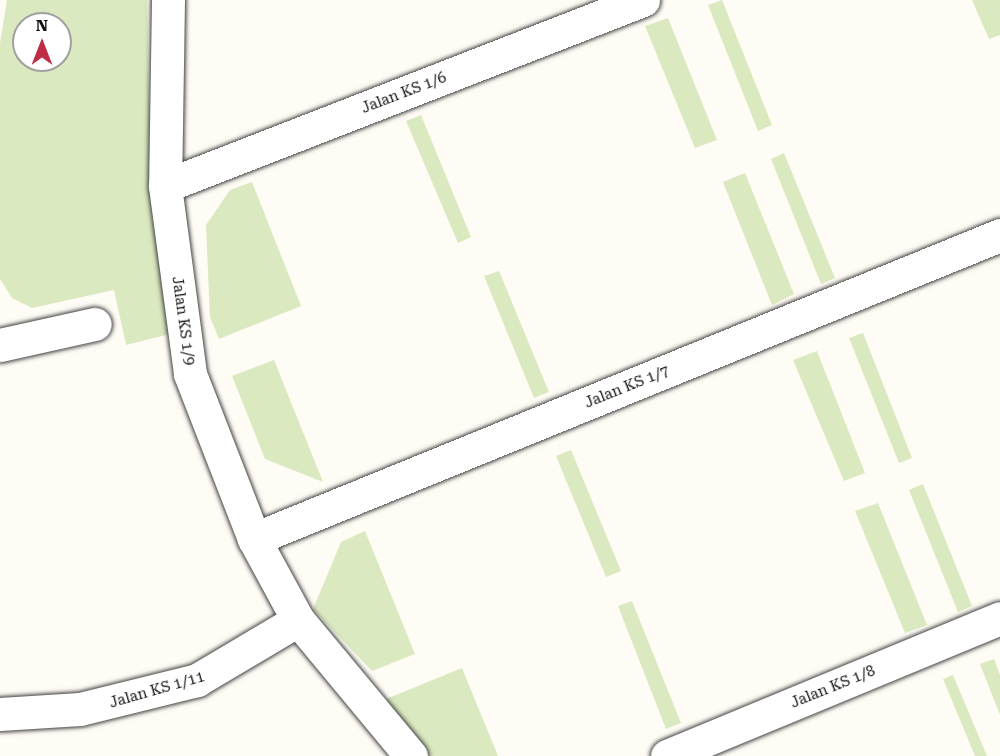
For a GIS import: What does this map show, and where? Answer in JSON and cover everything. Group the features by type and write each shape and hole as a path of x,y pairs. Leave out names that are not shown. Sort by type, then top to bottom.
{"street":[{"name":"Jalan KS 1/9","path":"168,0 165,186 190,374 254,539 298,620 411,756"},
{"name":"Jalan KS 1/6","path":"165,186 643,0"},
{"name":"Jalan KS 1/7","path":"254,539 1000,235"},
{"path":"0,345 95,324"},
{"name":"Jalan KS 1/8","path":"667,756 1000,618"},
{"name":"Jalan KS 1/11","path":"0,714 80,709 197,680 298,620"}],"green space":[{"path":"7,0 147,0 150,166 170,334 126,345 114,290 32,308 12,298 0,279 0,43"},
{"path":"722,0 772,125 758,131 708,5"},
{"path":"972,0 1000,0 1000,35 989,39"},
{"path":"668,18 717,140 695,148 645,26"},
{"path":"421,115 471,237 458,243 406,121"},
{"path":"784,153 835,278 821,284 771,159"},
{"path":"745,173 794,294 772,305 723,182"},
{"path":"252,182 301,306 219,339 210,317 206,225 230,190"},
{"path":"499,271 549,392 534,398 484,276"},
{"path":"863,333 912,458 899,463 849,338"},
{"path":"817,351 865,473 844,481 793,360"},
{"path":"274,360 323,482 265,459 232,376"},
{"path":"571,450 621,571 606,577 556,456"},
{"path":"923,484 972,606 958,612 909,490"},
{"path":"878,503 927,625 905,633 855,511"},
{"path":"365,531 415,654 372,671 313,609 341,542"},
{"path":"632,601 681,723 666,729 618,606"},
{"path":"994,659 1000,675 1000,715 980,664"},
{"path":"462,668 498,756 427,756 381,701"},
{"path":"953,675 987,756 975,756 943,679"}]}
